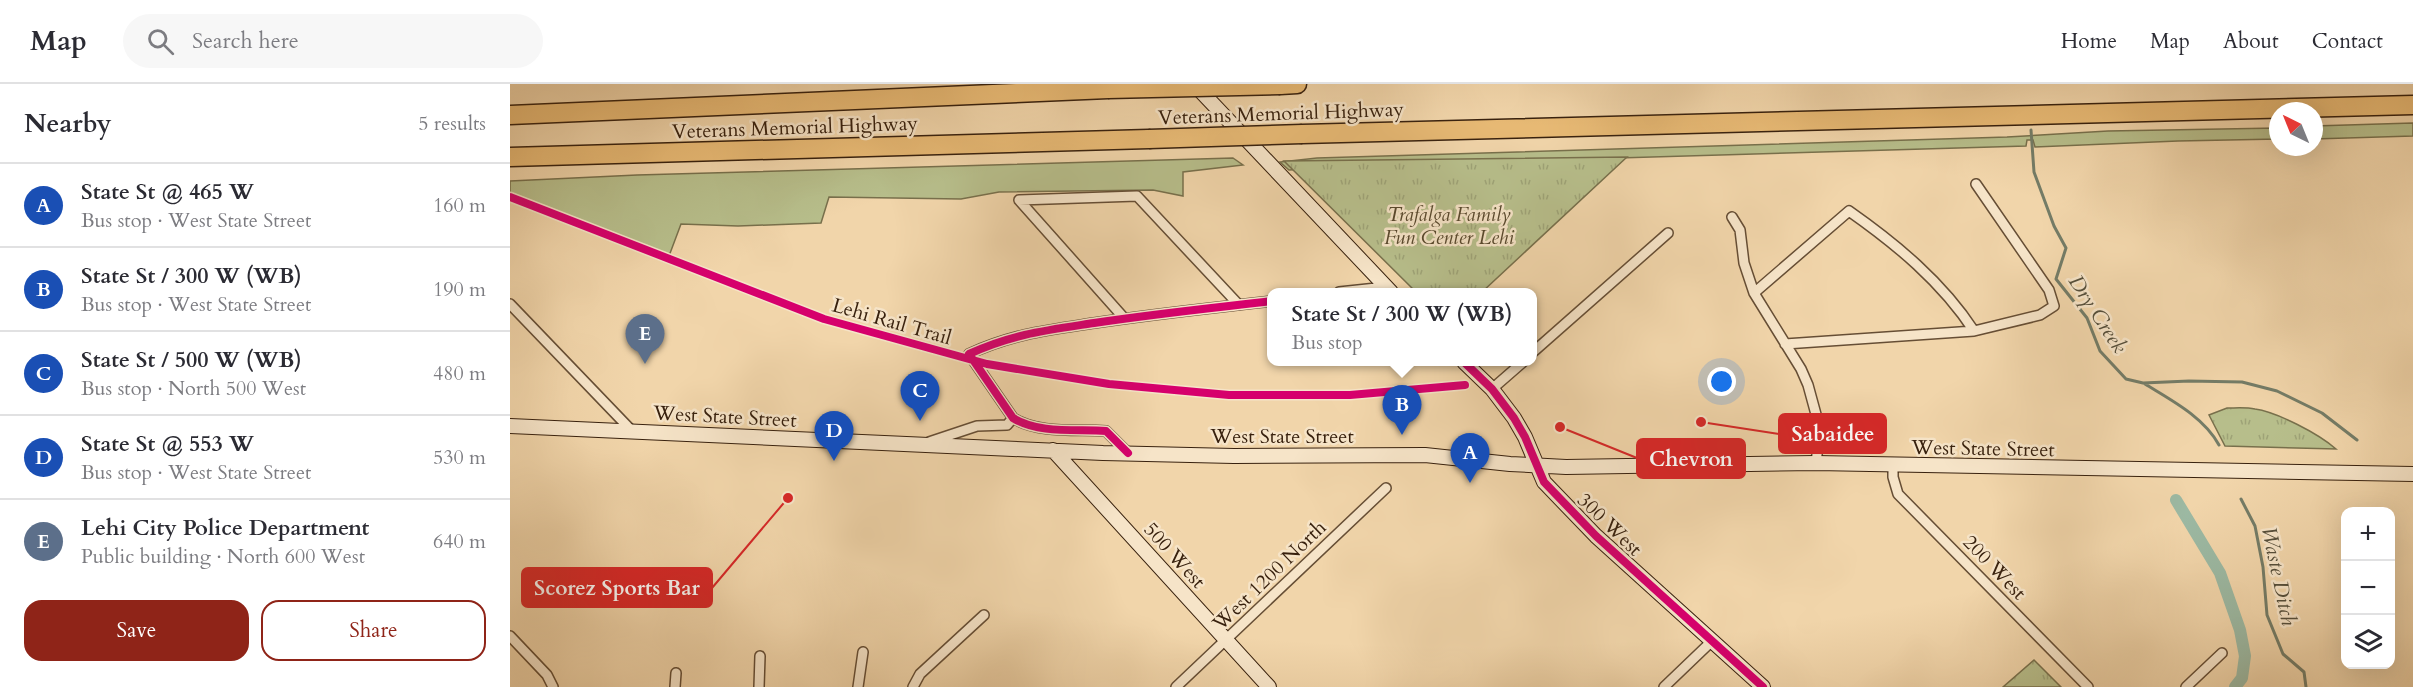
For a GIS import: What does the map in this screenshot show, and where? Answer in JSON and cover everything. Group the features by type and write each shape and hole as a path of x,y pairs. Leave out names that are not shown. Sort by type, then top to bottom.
{"highway":[{"name":"Veterans Memorial Highway","path":"510,115 1108,89 1297,84"},
{"name":"Veterans Memorial Highway","path":"510,157 2413,105"}],"main road":[{"path":"1194,84 1386,288"},
{"name":"300 West","path":"1468,366 1492,389 1522,430 1544,482 1590,529 1763,687"},
{"name":"West State Street","path":"510,426 1128,453 1425,455 1538,466 1816,463 2413,474"},
{"name":"500 West","path":"1053,450 1269,687"}],"street":[{"path":"1785,344 1974,331 2040,315 2054,306 2049,290 1976,184"},
{"path":"1124,318 1019,200 1137,196 1239,304"},
{"path":"1755,293 1849,211 1900,249 1958,306 1974,331"},
{"path":"1732,217 1740,230 1744,263 1755,293 1801,369 1820,429 1816,463"},
{"path":"1537,349 1668,233"},
{"path":"1128,453 1106,431 1045,428 1022,423 1013,418 969,354 1022,334 1124,318 1267,301"},
{"path":"510,304 632,431"},
{"path":"1492,389 1518,366"},
{"path":"921,445 977,426 1007,425 1013,418"},
{"name":"200 West","path":"1893,465 1893,477 1898,494 2088,687"},
{"name":"West 1200 North","path":"1176,687 1386,488"},
{"path":"913,687 920,674 984,615"},
{"path":"510,636 547,675 553,687"},
{"path":"1664,687 1712,641"},
{"path":"858,687 863,652"},
{"path":"2186,687 2222,653"},
{"path":"759,687 760,656"},
{"path":"675,687 676,674"}],"green space":[{"path":"2413,123 2413,136 2323,139 2323,126"},
{"path":"2269,128 2269,139 2035,147 2033,140 2027,140 2026,146 1413,164 1289,170 1280,162 1317,158 2007,137 2108,131"},
{"name":"Trafalga Family Fun Center Lehi","path":"1627,157 1486,288 1412,288 1284,161"},
{"path":"1233,158 1243,165 1183,172 1183,196 1153,190 999,192 961,199 829,197 821,223 738,226 681,224 669,256 510,194 510,181 637,175"},
{"path":"2227,408 2252,408 2275,414 2309,431 2336,449 2225,446 2209,415"},
{"path":"2034,660 2061,687 2003,687"}],"waterway":[{"name":"Dry Creek","path":"2031,130 2034,172 2054,226 2066,248 2056,279 2087,318 2100,351 2126,379 2143,383 2242,382 2277,391 2322,413 2357,440"},
{"name":"Waste Ditch","path":"2145,384 2196,418 2213,435 2219,445"},
{"name":"Waste Ditch","path":"2241,499 2255,526 2263,567 2267,615 2283,654 2304,672 2306,687"},
{"path":"2176,500 2220,573 2240,630 2245,656 2242,678 2235,687"}],"cycle path":[{"name":"Lehi Rail Trail","path":"510,197 824,319 987,364 1109,384 1229,395 1350,395 1465,385"},
{"path":"1128,453 1106,431 1046,429 1013,418 969,354 1015,337 1046,331 1267,302"},
{"path":"1468,366 1492,389 1514,418 1525,437 1544,482 1596,536 1763,687"}],"place":[{"name":"Lehi City Police Department","path":"645,364"},
{"name":"State St / 500 W (WB)","path":"920,421"},
{"name":"Sabaidee","path":"1701,422"},
{"name":"Chevron","path":"1560,427"},
{"name":"State St / 300 W (WB)","path":"1402,435"},
{"name":"State St @ 553 W","path":"834,461"},
{"name":"State St @ 465 W","path":"1470,483"},
{"name":"Scorez Sports Bar","path":"788,498"}]}
